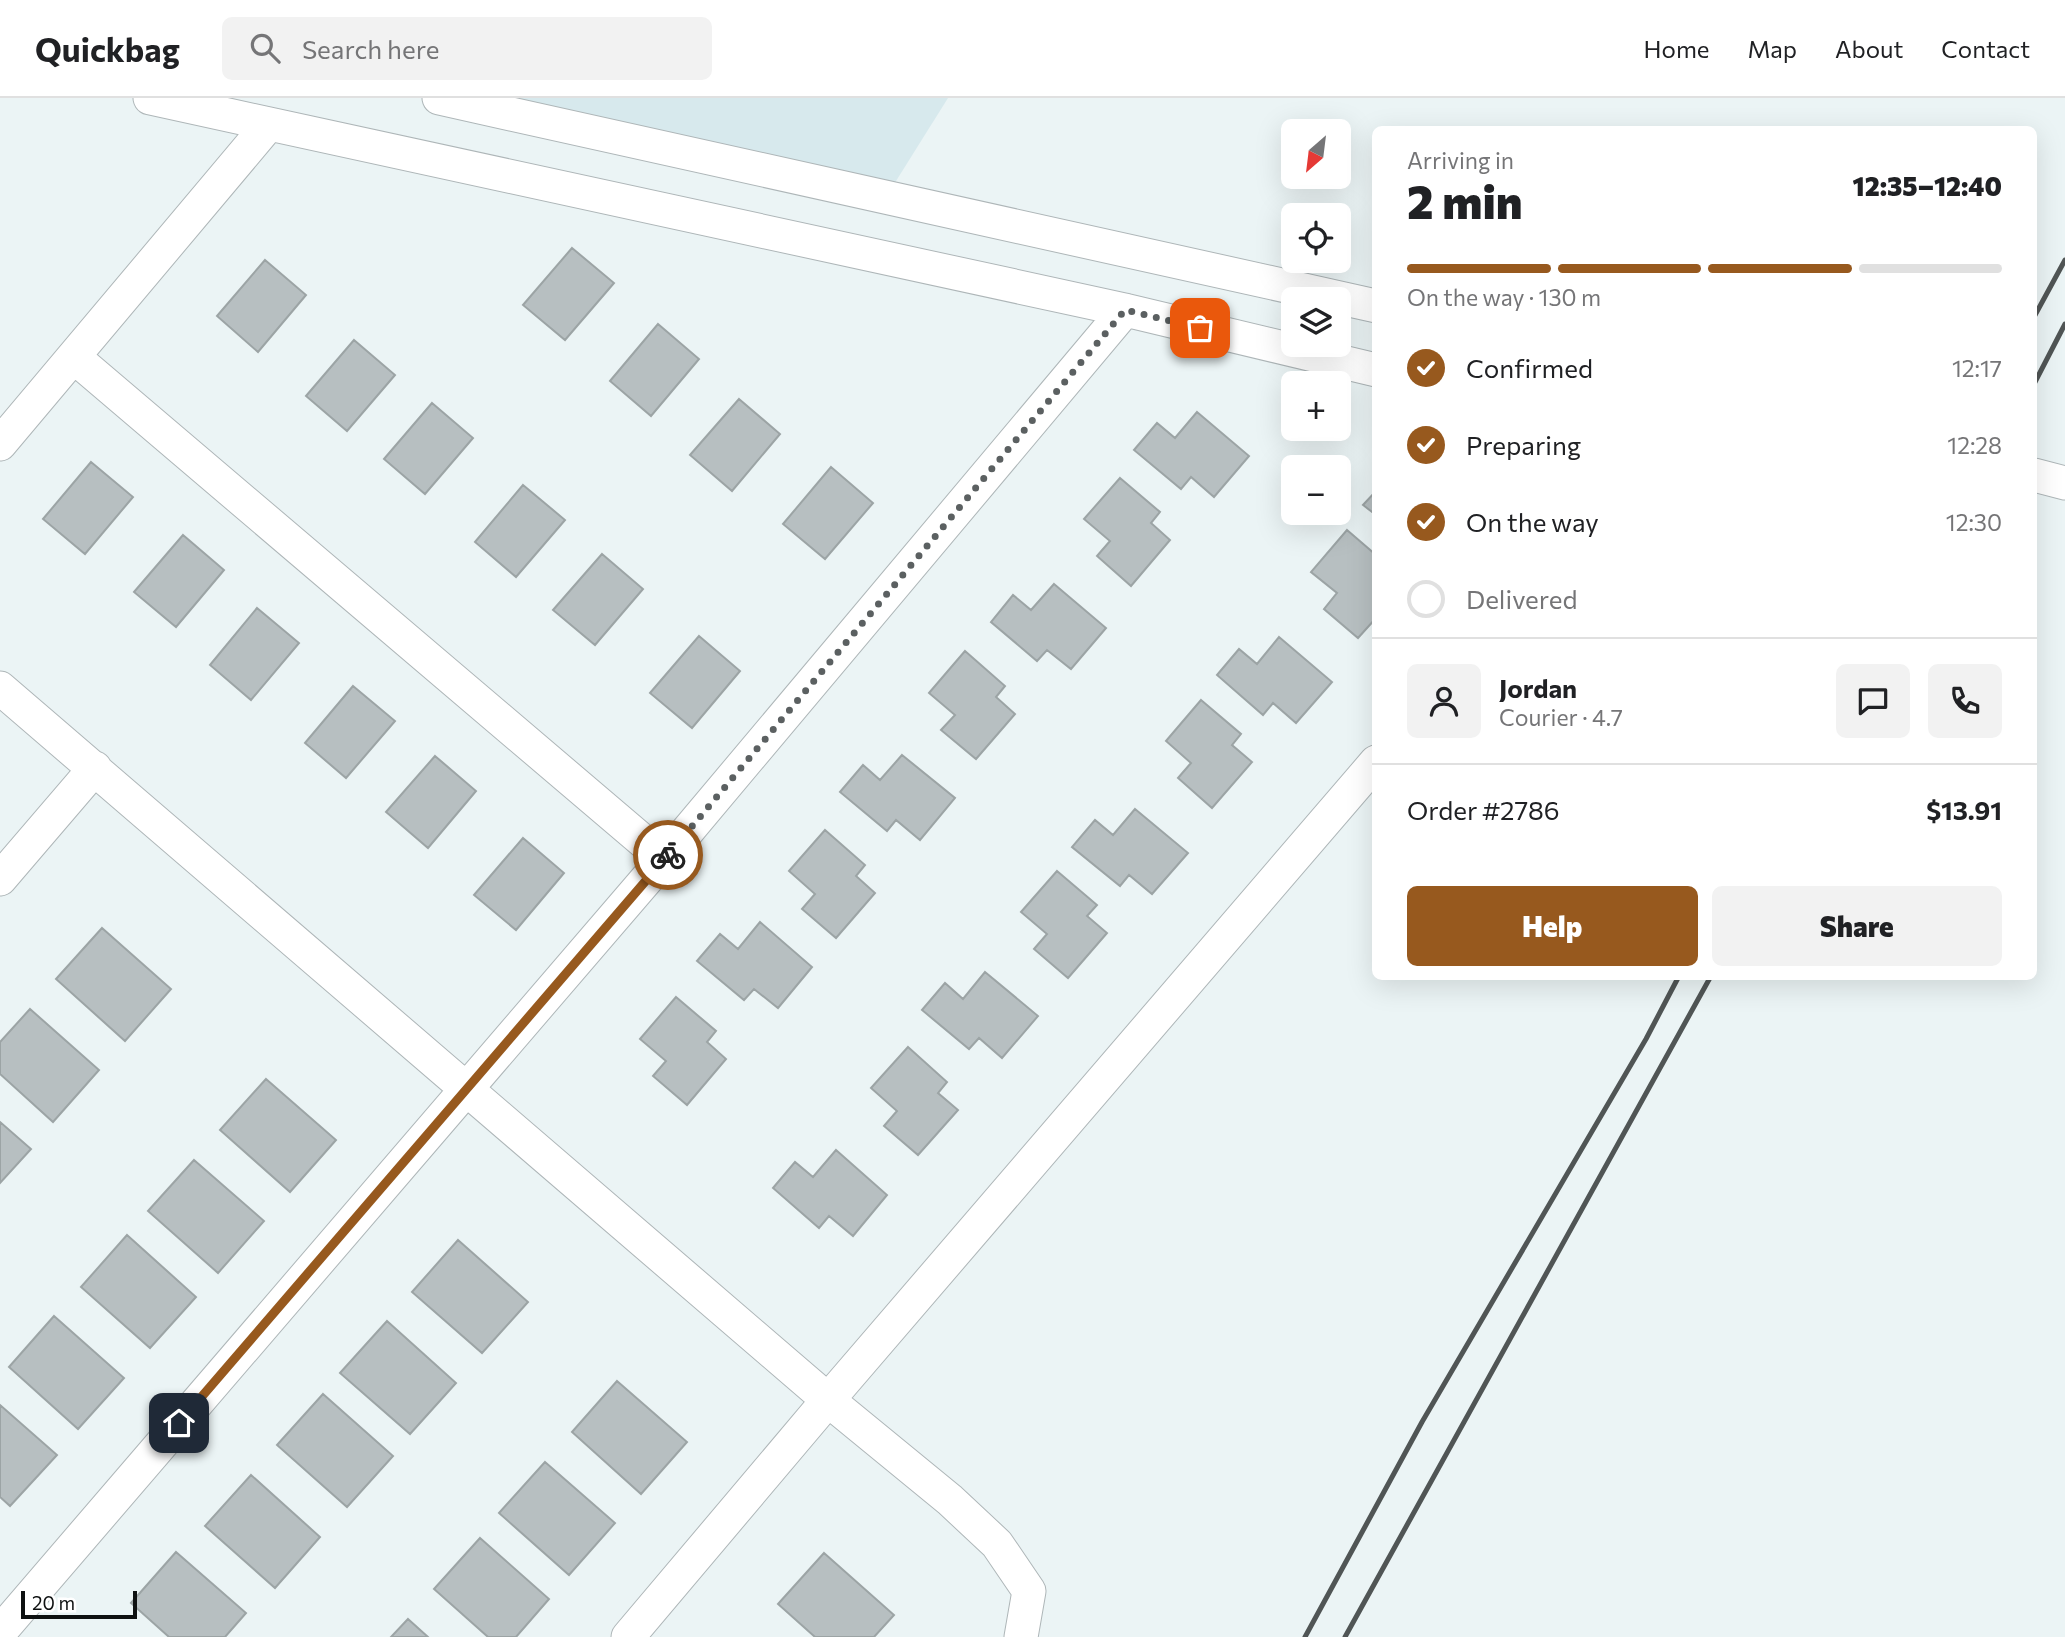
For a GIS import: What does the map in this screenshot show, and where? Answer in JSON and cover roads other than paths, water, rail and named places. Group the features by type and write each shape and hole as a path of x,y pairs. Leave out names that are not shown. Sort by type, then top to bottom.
{"street":[{"path":"150,98 1125,310 1372,369"},
{"path":"439,98 1372,305"},
{"path":"0,444 269,124"},
{"path":"0,1632 664,859 1125,310"},
{"path":"74,357 664,859"},
{"path":"2037,476 2065,482"},
{"path":"0,688 828,1400 950,1500 997,1544 1029,1591 1021,1637"},
{"path":"628,1637 1372,767"},
{"path":"0,879 95,768"}],"railway":[{"path":"2037,311 2065,260"},
{"path":"2037,378 2065,324"},
{"path":"1305,1637 1422,1422 1646,1039 1677,980"},
{"path":"1345,1637 1709,980"}]}
